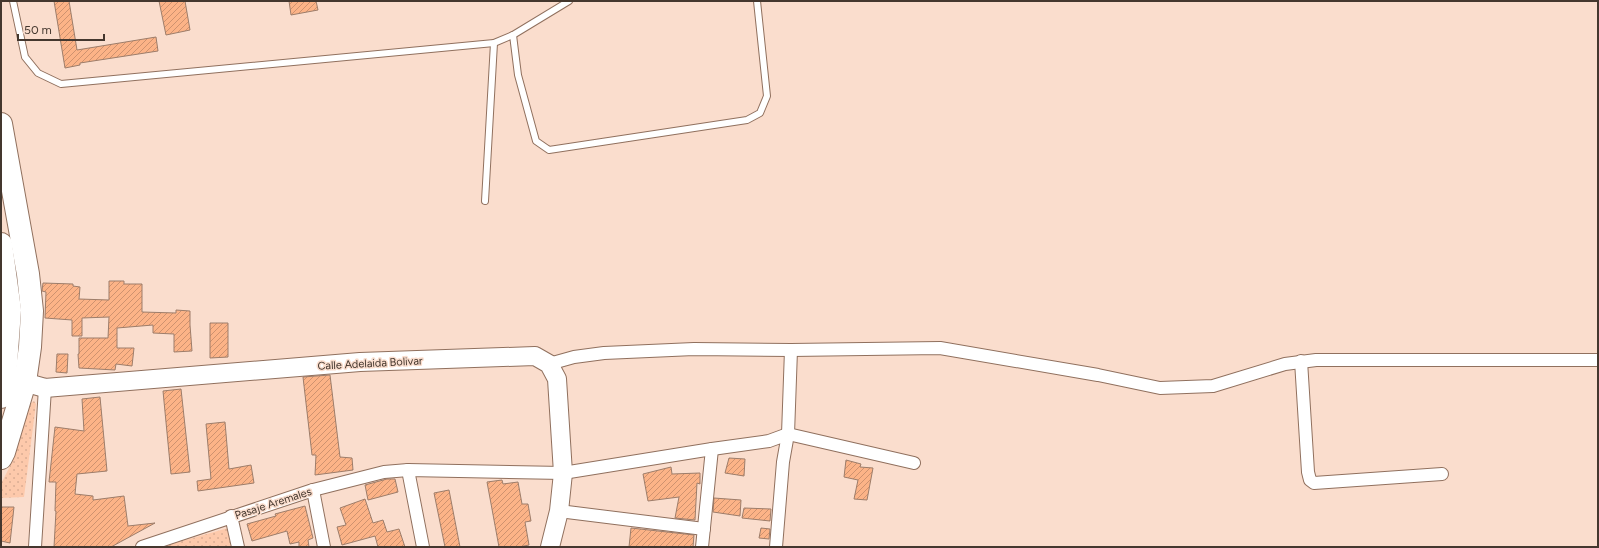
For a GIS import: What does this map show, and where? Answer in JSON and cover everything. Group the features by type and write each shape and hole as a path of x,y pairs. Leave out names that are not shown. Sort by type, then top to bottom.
{"highway":[{"path":"1,124 28,274 32,311 30,347 19,386 4,452 1,458"},
{"path":"1,244 19,386"}],"main road":[{"name":"Calle Adelaida Bolivar","path":"19,386 360,362 535,356 549,364"},
{"path":"549,364 557,379 563,473 559,512 550,547"}],"street":[{"path":"549,364 574,357 604,352 694,348 791,350 940,348 1098,375 1160,388 1213,386 1285,364 1301,361 1598,360"},
{"path":"776,547 783,462 788,434 791,350"},
{"path":"1301,361 1308,472 1310,480 1314,482 1442,474"},
{"path":"19,386 35,547"},
{"path":"788,434 914,463"},
{"name":"Pasaje Aremales","path":"142,547 161,544 231,516 313,490 384,472 408,470 563,473 769,441 788,434"},
{"path":"702,547 712,449"},
{"path":"408,470 423,547"},
{"path":"313,490 324,547"},
{"path":"559,512 704,529"},
{"path":"231,516 238,547"}],"lane":[{"path":"13,1 25,58 38,73 61,84 494,43 513,35 569,1"},
{"path":"513,35 518,75 536,141 549,150 747,120 760,113 767,96 757,1"},
{"path":"485,201 494,43"}],"shaded area":[{"path":"34,401 36,404 24,497 1,498 1,484 11,464 31,403"},
{"path":"228,528 231,547 168,547 168,545"}],"building":[{"path":"54,1 69,1 77,50 156,37 158,51 80,63 80,65 65,68"},
{"path":"159,1 185,1 190,30 166,35"},
{"path":"289,1 316,1 318,10 291,15"},
{"path":"109,281 124,281 124,284 142,284 142,312 176,313 176,310 190,311 192,351 174,352 174,334 153,333 153,325 117,328 117,348 134,348 132,366 116,364 115,370 79,368 79,338 108,338 109,317 82,318 82,336 72,336 72,320 45,318 46,292 42,291 43,283 73,284 73,286 80,287 79,299 109,300"},
{"path":"210,323 228,323 228,357 210,358"},
{"path":"57,354 68,354 67,373 56,372"},
{"path":"330,375 340,457 352,458 353,470 315,475 316,455 312,455 303,377"},
{"path":"181,389 190,472 171,474 163,391"},
{"path":"100,397 107,471 77,474 75,494 93,496 93,500 124,496 128,526 155,523 111,547 54,547 56,482 49,482 55,427 84,431 82,399"},
{"path":"225,422 229,469 251,465 254,483 198,491 197,481 211,479 206,424"},
{"path":"729,458 745,459 744,476 725,473"},
{"path":"846,460 861,464 860,467 873,468 867,500 854,499 858,480 844,477"},
{"path":"671,467 672,474 700,473 700,484 697,483 695,520 675,518 679,497 648,501 643,474"},
{"path":"387,479 395,479 398,492 368,500 365,485"},
{"path":"502,480 503,484 518,482 522,504 528,504 531,521 525,522 529,545 519,547 499,547 487,482"},
{"path":"449,490 460,547 445,547 434,493"},
{"path":"714,498 741,500 740,516 713,512"},
{"path":"365,499 373,523 383,520 387,532 399,529 405,547 378,547 375,536 342,545 337,527 346,525 340,508"},
{"path":"305,506 313,538 308,540 309,547 299,547 299,542 290,544 287,531 252,541 247,524 276,516 275,514"},
{"path":"1,507 14,507 10,543 1,541"},
{"path":"744,508 771,509 770,521 742,518"},
{"path":"631,528 694,535 693,547 629,547"},
{"path":"761,528 770,529 769,539 759,538"}]}
